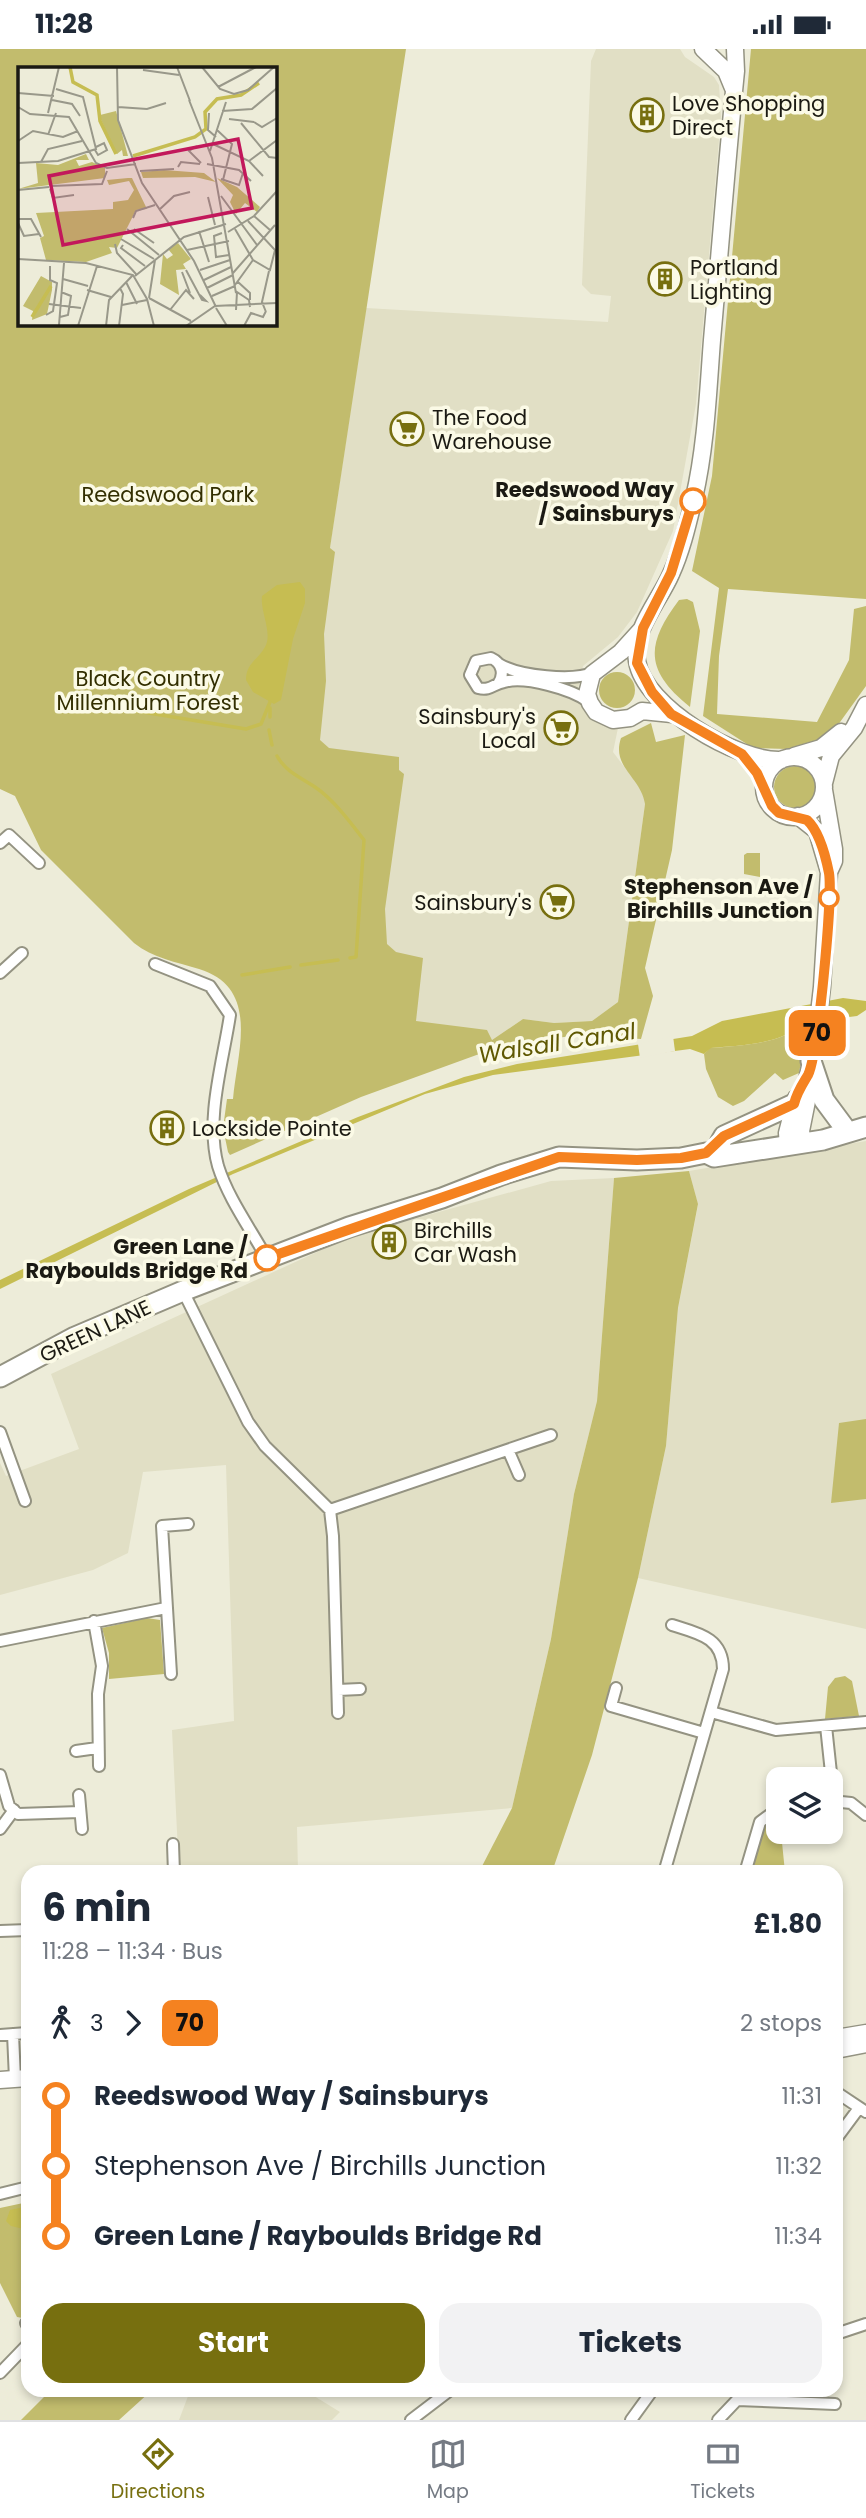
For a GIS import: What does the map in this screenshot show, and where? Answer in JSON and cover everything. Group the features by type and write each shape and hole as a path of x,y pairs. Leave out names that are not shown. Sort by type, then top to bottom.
{"highway":[{"path":"809,1068 824,1100 855,1128"},
{"path":"713,1148 724,1136 794,1104"},
{"path":"713,1148 795,1139 855,1128"},
{"name":"GREEN LANE","path":"0,1377 75,1336 183,1291 349,1227 559,1157 637,1160 681,1158 713,1148"}],"street":[{"path":"707,52 724,55 734,49"},
{"path":"633,716 646,699 644,679 637,656 643,628 671,573 686,530 699,469 734,91 734,49"},
{"path":"707,52 726,71 734,91"},
{"path":"590,703 559,687 510,681 489,689 478,688 471,680 470,670 480,658 491,658 517,671 569,678 594,672 643,628"},
{"path":"608,662 628,663 676,716 736,750 764,760 807,760 821,773 834,860 829,872 817,1034 809,1068 800,1084 794,1104 795,1139"},
{"path":"498,684 502,674 499,664"},
{"path":"594,672 588,684 590,703 596,712 613,720 633,716 642,711 676,716"},
{"path":"764,788 770,769 785,759 821,748 862,711"},
{"path":"798,816 815,808 824,786 831,756 854,728 862,711"},
{"path":"736,750 764,788 766,798 779,813 798,816 817,831 829,872"},
{"path":"0,843 9,835 39,863"},
{"path":"0,974 22,953"},
{"path":"155,964 210,986 230,1015 214,1128 218,1167 226,1187 267,1258"},
{"path":"795,1139 810,1086 809,1068"},
{"path":"183,1291 248,1422 265,1446 330,1510 334,1536 338,1713"},
{"path":"0,1432 25,1501"},
{"path":"330,1510 509,1452 551,1435"},
{"path":"509,1452 519,1475"},
{"path":"171,1674 162,1526 188,1524"},
{"path":"0,1641 166,1608"},
{"path":"94,1621 102,1666 97,1748 99,1766"},
{"path":"666,1865 723,1669 720,1650 705,1636 672,1625"},
{"path":"616,1688 611,1706 704,1733"},
{"path":"338,1690 360,1689"},
{"path":"711,1711 776,1730 866,1722"},
{"path":"826,1726 830,1767"},
{"path":"76,1751 97,1748"},
{"path":"0,1775 9,1806 25,1816 80,1812"},
{"path":"79,1795 82,1829"},
{"path":"843,1802 851,1803 866,1815"},
{"path":"0,1829 14,1810"},
{"path":"747,1865 760,1822 766,1818"},
{"path":"173,1844 174,1865"},
{"path":"0,1931 21,1930"},
{"path":"0,2035 21,2033"},
{"path":"843,2037 866,2033"},
{"path":"13,2034 14,2079"},
{"path":"843,2049 866,2045"},
{"path":"843,2097 863,2110 843,2131"},
{"path":"0,2194 21,2189"},
{"path":"843,2332 866,2324"},
{"path":"0,2373 21,2351"},
{"path":"411,2420 441,2397"},
{"path":"631,2420 648,2397"},
{"path":"719,2420 736,2397"},
{"path":"760,2397 835,2404"}],"shaded area":[{"path":"596,49 680,49 685,57 714,77 719,85 721,117 696,404 673,531 637,612 618,637 583,666 576,698 600,724 618,728 613,752 644,793 645,804 618,1002 592,1021 554,1023 523,1019 492,1040 435,1053 375,954 299,753 366,308 608,322 611,296 591,294 582,285 591,61"},
{"path":"300,582 305,589 305,603 293,639 281,700 274,704 253,692 246,680 248,669 267,641 262,596 277,585"},
{"path":"843,998 866,1001 866,1010 857,1016 802,1023 795,1030 773,1040 711,1048 704,1054 690,1049 493,1075 425,1094 233,1174 0,1289 0,1280 189,1189 358,1117 464,1077 517,1064 692,1036 722,1021"},
{"path":"866,1141 866,1629 638,1578 666,1446 678,1308 698,1205 689,1171"},
{"path":"614,1178 597,1401 574,1494 551,1639 512,1808 297,1827 298,1865 179,1865 172,1730 234,1721 226,1465 143,1472 128,1553 93,1570 0,1595 0,1463 6,1476 79,1449 51,1374 352,1236 551,1181"},
{"path":"21,2208 21,2228 11,2226 6,2221 10,2210"},
{"path":"188,2397 316,2397 340,2412 332,2420 179,2420"}],"green space":[{"name":"Reedswood Park","path":"0,49 406,49 330,548 335,552 324,634 326,681 320,740 329,748 399,757 399,770 404,774 385,909 387,944 396,952 423,958 416,1021 487,1030 492,1040 523,1019 554,1023 592,1021 618,1002 645,804 638,786 620,757 621,738 651,723 656,742 685,735 672,850 645,968 653,996 641,1039 579,1035 504,1045 361,1097 230,1155 223,1128 227,1099 233,1099 241,1023 238,1006 231,991 218,978 157,956 134,943 41,850 15,796 0,789"},
{"path":"751,49 866,49 866,599 728,589 719,656 717,714 817,722 849,660 854,609 866,606 866,686 830,736 787,749 753,748 703,716 719,588 692,571 712,476"},
{"path":"687,599 693,602 700,631 690,707 665,681 655,657 660,631 668,616 679,600"},
{"path":"617,672 630,677 635,690 630,703 617,708 604,703 599,690 604,677"},
{"path":"795,766 810,772 816,787 810,802 795,808 780,802 774,787 780,772"},
{"path":"760,853 760,877 744,874 744,855"},
{"path":"808,1022 799,1073 783,1080 775,1073 744,1101 733,1106 718,1097 706,1069 704,1054 710,1048 773,1040"},
{"path":"689,1171 698,1204 678,1308 666,1446 638,1578 592,1755 554,1865 483,1865 512,1808 551,1639 574,1494 597,1401 614,1178"},
{"path":"866,1419 866,1499 831,1503 839,1423"},
{"path":"147,1618 160,1620 164,1674 109,1679 109,1653 102,1628"},
{"path":"845,1676 852,1681 859,1716 825,1719 828,1687 835,1678"},
{"path":"766,1825 766,1844 782,1844 784,1865 754,1865"},
{"path":"21,2204 21,2318 17,2317 0,2283 0,2208"},
{"path":"44,2397 144,2397 119,2420 21,2420"}],"pier":[{"path":"673,1036 675,1051 640,1058 638,1044"}],"waterway":[{"path":"70,700 246,729 261,724 270,702"},
{"path":"270,708 270,717"},
{"path":"269,730 272,745"},
{"path":"277,756 289,770 329,798 364,840 356,957 350,958"},
{"path":"301,965 338,960"},
{"path":"242,975 290,967"}],"bus line":[{"name":"70","path":"267,1258 349,1227 559,1157 637,1160 681,1158 706,1153 713,1145 720,1143 724,1136 794,1104 800,1084 808,1075 816,1039 822,987 829,872 824,862 820,839 807,820 779,813 772,806 766,798 757,773 742,754 671,714 646,684 637,663 638,644 643,628 671,573 693,501"}],"place":[{"name":"Love Shopping Direct","path":"647,115"},
{"name":"Portland Lighting","path":"665,279"},
{"name":"The Food Warehouse","path":"407,429"},
{"name":"Reedswood Way / Sainsburys","path":"693,501"},
{"name":"Sainsbury's Local","path":"561,728"},
{"name":"Stephenson Ave / Birchills Junction","path":"829,898"},
{"name":"Sainsbury's","path":"557,902"},
{"name":"Lockside Pointe","path":"167,1128"},
{"name":"Birchills Car Wash","path":"389,1242"},
{"name":"Green Lane / Rayboulds Bridge Rd","path":"267,1258"}],"park label":[{"name":"Black Country Millennium Forest","path":"148,690"}],"water label":[{"name":"Walsall Canal","path":"557,1043"}]}
